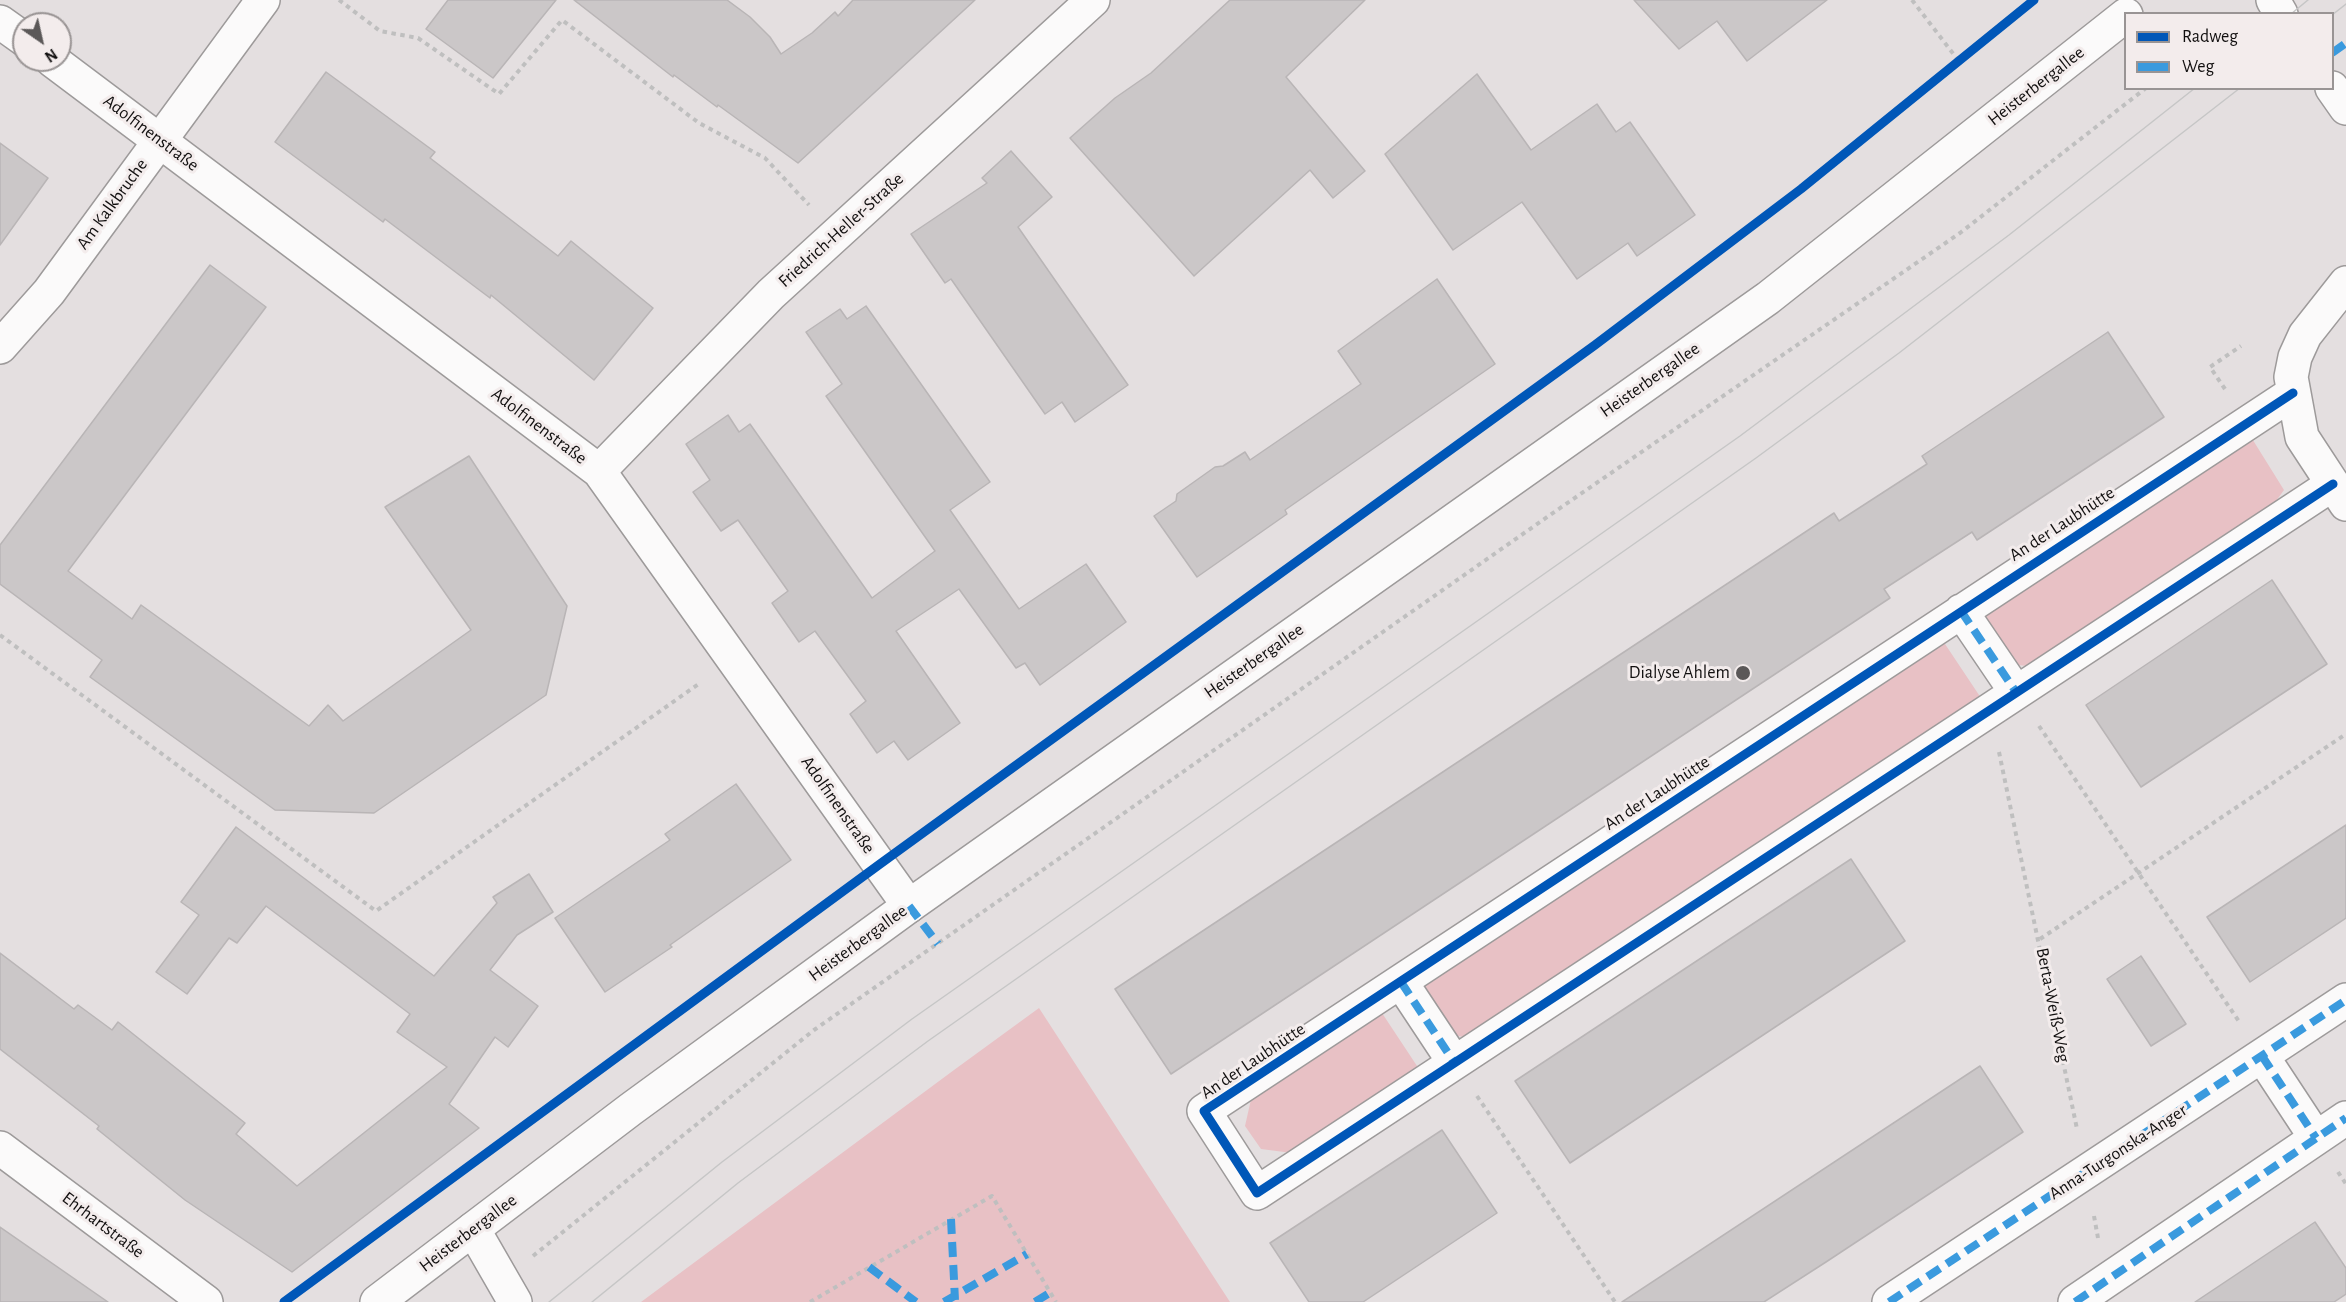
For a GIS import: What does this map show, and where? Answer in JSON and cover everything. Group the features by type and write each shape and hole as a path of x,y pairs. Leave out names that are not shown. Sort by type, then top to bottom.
{"street":[{"name":"Am Kalkbruche","path":"0,347 49,292 263,0"},
{"name":"Friedrich-Heller-Straße","path":"599,471 771,294 1093,0"},
{"name":"Heisterbergallee","path":"2130,12 2145,0"},
{"name":"Heisterbergallee","path":"377,1302 631,1109 909,906 1768,298 2124,16"},
{"name":"Adolfinenstraße","path":"68,72 599,471 909,906"},
{"path":"2333,90 2346,108"},
{"path":"2340,494 2302,436 2291,377 2299,346 2305,334 2346,283"},
{"name":"An der Laubhütte","path":"2293,393 1204,1111 1257,1193 2003,701 2340,494"},
{"path":"1961,611 2003,701"},
{"path":"1401,981 1454,1062"},
{"name":"Anna-Turgonska-Anger","path":"1889,1302 2346,1000"},
{"path":"2262,1056 2316,1138"},
{"path":"2075,1302 2346,1118"},
{"name":"Ehrhartstraße","path":"0,1148 206,1302"},
{"path":"473,1229 509,1291"}],"path":[{"path":"339,0 380,31 418,38 499,94 562,20 699,123 765,159 837,234"},
{"path":"1912,0 1958,60"},
{"path":"509,1291 814,1030 1550,514 1960,233 2143,90"},
{"path":"0,634 376,911 734,659"},
{"path":"2003,701 2137,874 2262,1056"},
{"path":"2039,939 2346,734"},
{"path":"1454,1062 1615,1302"},
{"path":"810,1302 992,1196 1056,1302"}],"shaded area":[{"path":"2251,437 2284,490 2276,501 2029,666 2016,665 1986,620 1986,615"},
{"path":"1941,638 1981,698 1464,1037 1452,1035 1424,988 1425,984"},
{"path":"1039,1008 1230,1302 641,1302 954,1070"},
{"path":"1380,1010 1419,1069 1292,1153 1261,1149 1245,1126 1252,1095"}],"building":[{"path":"448,0 556,0 493,78 426,29"},
{"path":"574,0 727,0 750,17 770,37 781,54 812,33 835,12 838,16 853,0 975,0 798,163 718,105 717,107 674,75 673,77"},
{"path":"1230,0 1365,0 1286,77 1365,171 1333,198 1310,170 1194,276 1070,138 1115,98 1151,73"},
{"path":"1634,0 1827,0 1747,61 1717,21 1679,49"},
{"path":"326,72 435,152 430,158 558,256 571,241 653,308 594,380 491,295 490,298 385,219 383,222 275,142"},
{"path":"1477,74 1531,150 1597,104 1616,132 1630,122 1695,215 1637,256 1628,243 1577,279 1522,202 1453,250 1385,154"},
{"path":"0,143 48,178 0,245"},
{"path":"1011,151 1052,197 1018,227 1128,385 1075,422 1062,402 1045,414 951,279 945,283 911,234 987,183 982,178"},
{"path":"210,265 266,307 68,571 132,619 141,605 309,726 328,705 343,721 471,630 385,507 469,456 567,606 546,695 374,813 275,810 90,677 102,660 0,584 0,545"},
{"path":"1437,279 1495,364 1285,510 1287,514 1197,577 1154,516 1176,501 1177,494 1215,467 1223,466 1245,452 1250,460 1361,384 1338,351"},
{"path":"866,306 990,482 950,510 1019,609 1086,564 1126,622 1040,685 1025,663 1016,668 959,589 896,631 960,723 908,760 894,741 877,753 850,714 866,701 815,631 799,642 772,603 788,591 738,520 721,531 693,492 710,480 686,444 728,415 739,432 750,424 872,598 935,551 826,396 842,384 806,332 840,309 847,319"},
{"path":"2108,332 2164,417 1977,540 1972,532 1884,589 1890,598 1171,1074 1115,989 1834,513 1839,521 1927,464 1922,456"},
{"path":"2272,580 2327,664 2141,787 2086,705"},
{"path":"736,784 791,860 670,945 672,947 605,992 555,918 670,840 665,834"},
{"path":"2346,825 2346,918 2250,982 2207,917"},
{"path":"236,827 434,976 497,903 493,897 529,874 553,912 517,935 490,970 538,1006 508,1047 495,1037 449,1104 479,1128 292,1272 185,1200 97,1129 99,1126 0,1049 0,953 74,1009 78,1005 112,1030 118,1022 245,1123 236,1134 297,1186 447,1067 397,1032 410,1014 266,906 237,943 229,938 187,994 156,972 199,915 181,902"},
{"path":"1851,859 1905,941 1570,1163 1515,1081"},
{"path":"2141,956 2186,1024 2151,1046 2107,979"},
{"path":"1980,1066 2023,1132 1826,1262 1764,1302 1622,1302"},
{"path":"1442,1130 1497,1213 1363,1302 1309,1302 1270,1243"},
{"path":"2315,1222 2346,1268 2346,1294 2334,1302 2195,1302"},
{"path":"0,1227 108,1302 0,1302"}],"tram line":[{"path":"2293,12 2308,0"},
{"path":"2334,13 2346,4"},
{"path":"549,1302 722,1162 912,1019 1740,436 2009,235 2192,90"},
{"path":"592,1302 738,1183 928,1041 1756,458 1899,353 2237,90"}],"marked path":[{"path":"2334,52 2346,43"},
{"path":"1961,611 2016,692"},
{"path":"909,906 938,944"},
{"path":"1401,982 1454,1062"},
{"path":"1889,1302 2346,1000"},
{"path":"2262,1056 2316,1138"},
{"path":"2075,1302 2346,1118"},
{"path":"951,1219 955,1300"},
{"path":"944,1302 1027,1254"},
{"path":"869,1267 916,1302"},
{"path":"1035,1302 1051,1292"}],"cycle path":[{"path":"284,1302 880,864 1595,345 1801,189 2034,0"},
{"path":"2293,393 1204,1111 1257,1193 2333,484"}],"place":[{"name":"Dialyse Ahlem","path":"1743,673"}]}
